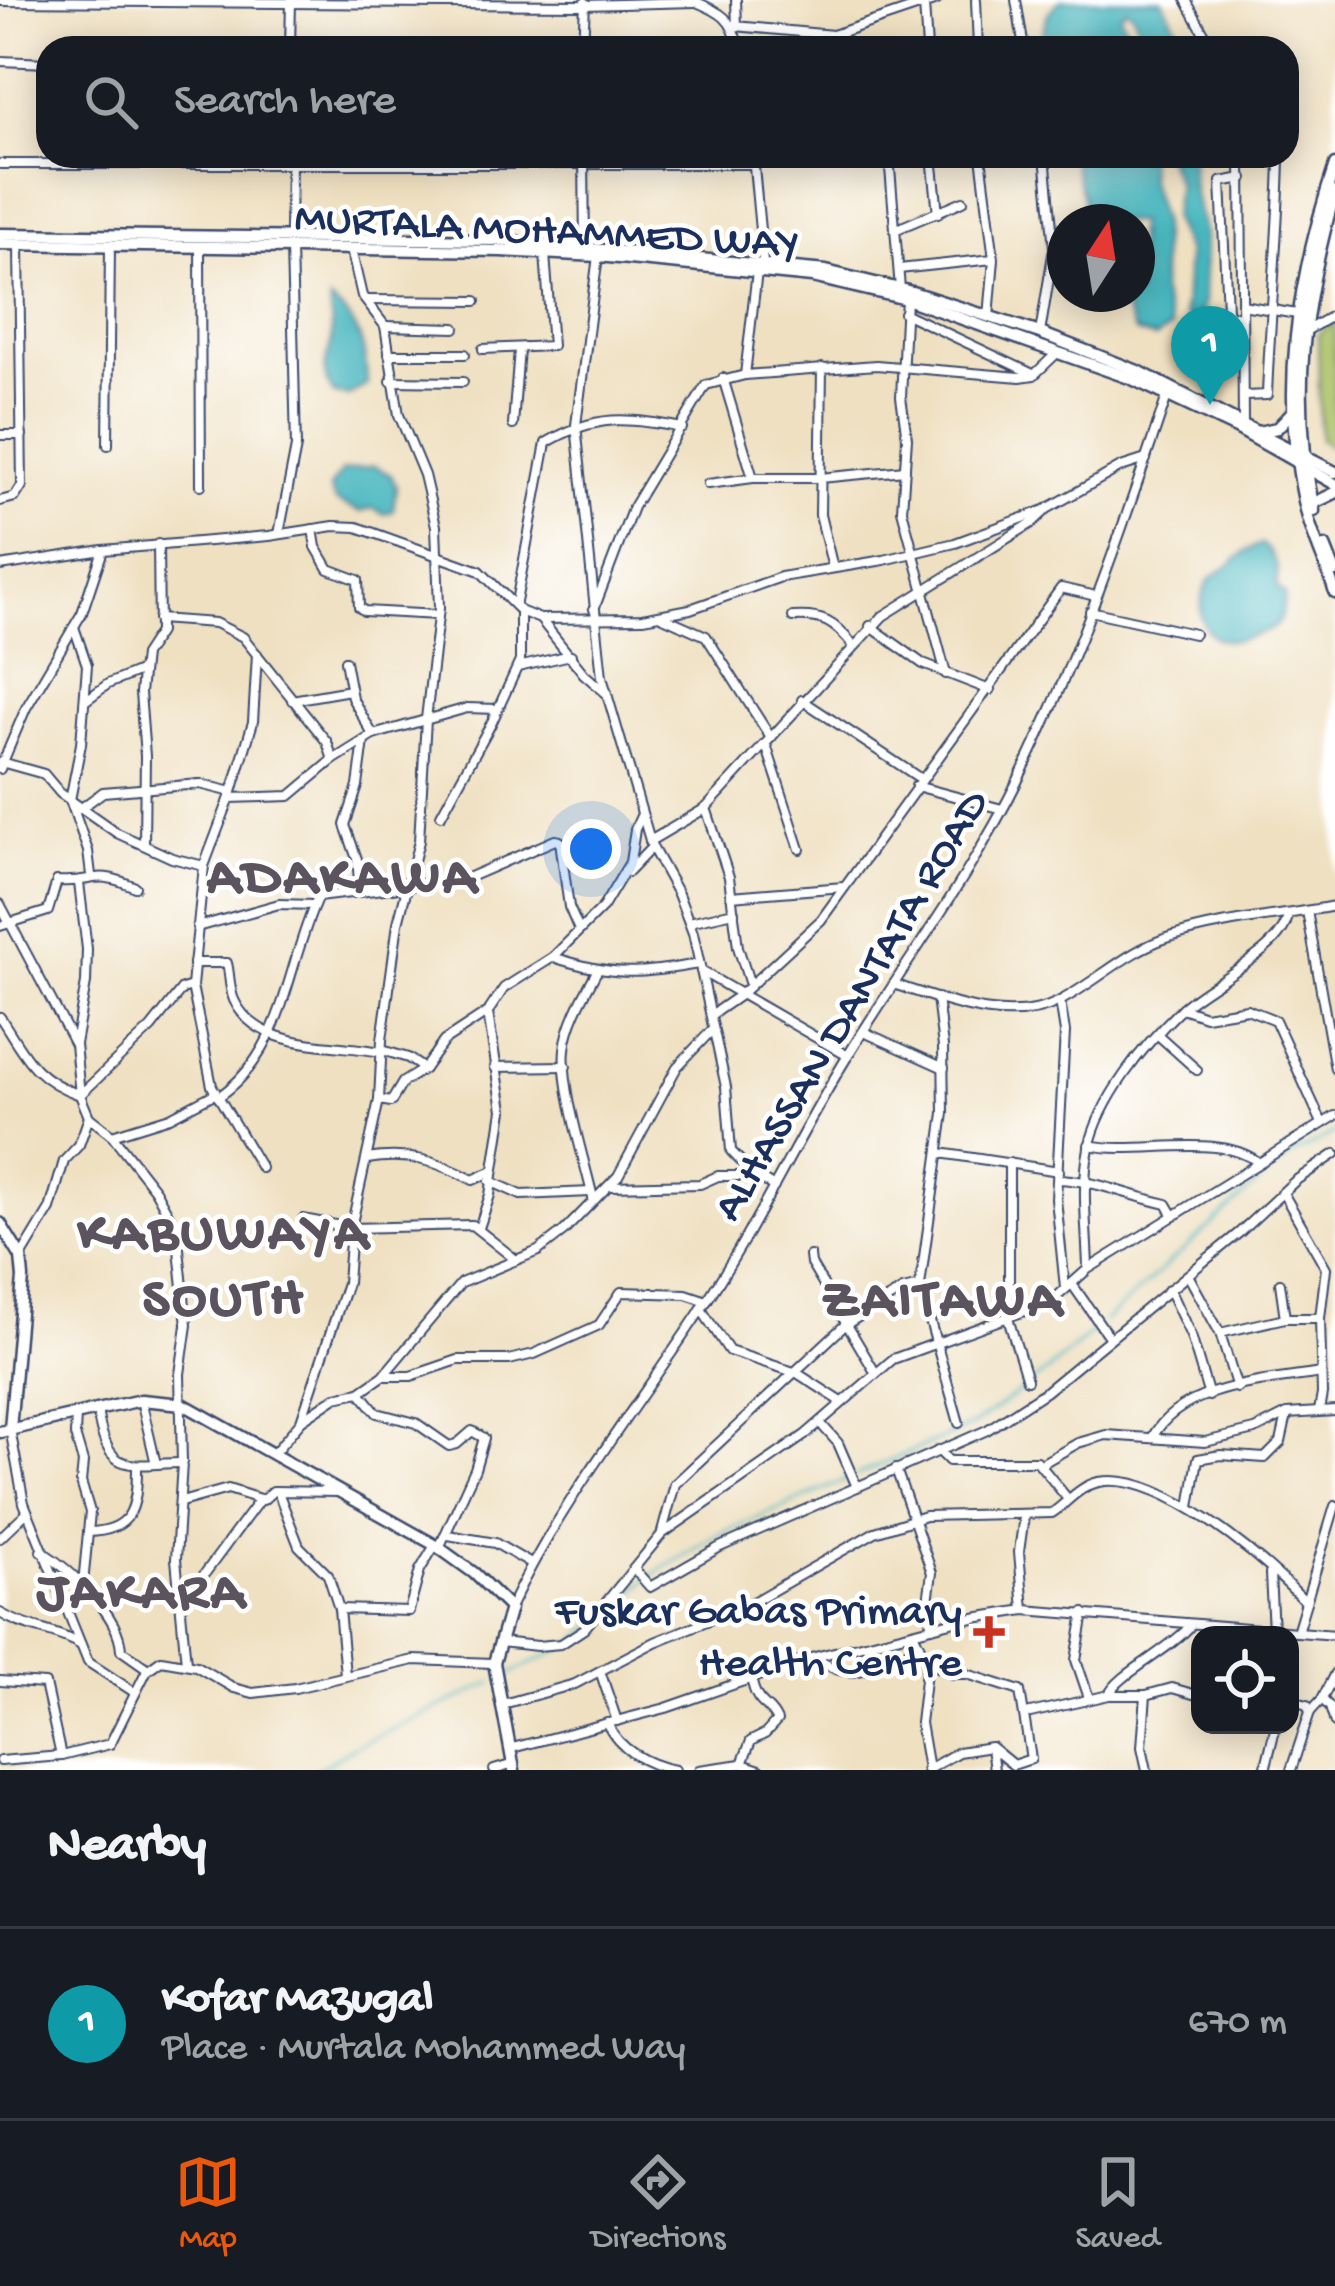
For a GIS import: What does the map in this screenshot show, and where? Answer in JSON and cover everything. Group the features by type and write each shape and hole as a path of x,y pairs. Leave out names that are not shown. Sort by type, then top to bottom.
{"main road":[{"path":"1335,165 1304,272 1297,314 1293,411 1312,504 1335,571"},
{"path":"1335,191 1313,270 1302,332 1300,380 1308,515 1335,593"},
{"name":"MURTALA MOHAMMED WAY","path":"0,234 291,241 826,271 1040,333 1243,423 1335,484"},
{"name":"MURTALA MOHAMMED WAY","path":"0,244 442,238 760,266"},
{"name":"MURTALA MOHAMMED WAY","path":"903,294 1170,390 1335,472"},
{"path":"1258,432 1277,428 1293,411"},
{"path":"1312,504 1335,494"},
{"path":"0,1222 20,1257 23,1278 5,1431 141,1400 183,1404 437,1546 510,1608 495,1670 514,1767"}],"street":[{"path":"725,16 726,0"},
{"path":"736,0 737,36"},
{"path":"0,1 694,1 736,26 833,35 938,0"},
{"path":"976,0 978,36"},
{"path":"1016,0 1022,36"},
{"path":"1186,0 1206,36"},
{"path":"290,36 291,2"},
{"path":"584,36 585,2"},
{"path":"924,5 925,36"},
{"path":"0,61 36,62"},
{"path":"0,164 36,164"},
{"path":"279,534 296,447 291,168"},
{"path":"584,168 585,247"},
{"path":"745,374 760,266 754,168"},
{"path":"890,168 904,314 901,397 907,438 902,510 946,674"},
{"path":"933,168 938,213"},
{"path":"983,168 994,259 989,317"},
{"path":"1040,333 1054,248 1046,168"},
{"path":"1242,168 1243,423"},
{"path":"1244,396 1267,394 1280,168"},
{"path":"1241,316 1227,310 1221,181 1243,178"},
{"path":"897,229 963,201"},
{"path":"0,501 21,493 19,244"},
{"path":"108,446 110,244"},
{"path":"200,244 201,485"},
{"path":"301,1421 342,1305 351,1260 351,1228 379,1100 398,923 419,841 425,719 438,615 436,526 424,475 399,415 385,326 366,300 351,247"},
{"path":"483,349 552,346 545,254"},
{"path":"598,256 576,425 593,614 606,694 651,844 688,922 726,1087 731,1151 774,1187"},
{"path":"899,269 994,259"},
{"path":"366,300 476,301"},
{"path":"1242,305 1297,314"},
{"path":"904,314 1034,375"},
{"path":"1302,332 1335,314"},
{"path":"385,326 455,328"},
{"path":"513,425 519,349"},
{"path":"593,614 633,507 703,388 745,374 822,368 902,367 1000,377 1034,375 1058,352"},
{"path":"389,354 465,354"},
{"path":"822,368 820,515 833,568"},
{"path":"723,378 753,478"},
{"path":"391,381 463,382"},
{"name":"ALHASSAN DANTATA ROAD","path":"510,1608 531,1564 704,1305 848,1056 1002,809 1056,697 1170,390"},
{"path":"440,815 517,668 522,649 518,607 546,443 576,425 632,418 682,428"},
{"path":"0,435 22,435"},
{"path":"540,619 593,614 660,616 781,577 913,554 1046,510 1120,467 1146,459"},
{"path":"708,484 905,470"},
{"path":"622,878 651,844 706,808 870,626 1046,510"},
{"path":"0,566 103,550 357,527 480,571 518,607 540,619 606,694"},
{"path":"313,529 328,569 358,580 359,608 438,615"},
{"path":"144,845 142,670 144,655 159,632 158,544"},
{"path":"103,550 74,627 26,708 1,764 44,775 80,809 144,845 204,866"},
{"path":"711,1016 821,920 1061,588 1096,596"},
{"path":"1090,611 1194,634"},
{"path":"793,617 819,615 837,626 853,645"},
{"path":"660,616 706,636 769,742 800,850"},
{"path":"158,619 228,627 243,637 327,742 333,760"},
{"path":"870,626 904,652 990,690"},
{"path":"74,627 87,665 70,800 91,875"},
{"path":"257,654 255,713 204,866 192,986 207,1070 261,1168"},
{"path":"517,668 571,655"},
{"path":"345,661 350,690 369,737 345,825 357,859 360,891"},
{"path":"84,702 108,684 142,670"},
{"path":"292,700 350,690"},
{"path":"802,700 918,783 1002,809"},
{"path":"80,809 103,791 200,784 231,795 290,796 369,737 467,708 497,709"},
{"path":"706,808 750,985"},
{"path":"379,1100 391,1102 403,1082 424,1069 445,1041 488,1012 503,988 553,957 603,907 630,862 642,814"},
{"path":"112,1135 170,1117 248,1074 272,1033 318,897 465,879 548,841 560,841 569,908 579,930"},
{"path":"4,924 48,911 58,881 79,883 91,875 135,887"},
{"path":"79,883 87,949 75,1044 80,1095 89,1117 112,1135 155,1190 178,1230 188,1325 179,1374 183,1404 176,1559 185,1663"},
{"path":"731,896 845,887"},
{"path":"0,904 4,924 75,1044"},
{"path":"197,927 279,904 314,904"},
{"path":"896,985 1019,1014 1060,1001 1127,956 1171,936 1335,906"},
{"path":"1306,911 1335,1070"},
{"path":"688,922 734,912"},
{"path":"1088,1269 1089,1145 1107,1101 1182,1008 1269,945 1286,929 1288,914"},
{"path":"553,957 597,971 626,974 700,967 848,1056"},
{"path":"194,963 226,963 234,1001 250,1022 272,1033 296,1041 381,1051 409,1058 424,1069"},
{"path":"592,1195 565,1047 580,1001 597,971"},
{"path":"80,1095 151,1028 182,989 192,986"},
{"path":"937,998 944,1067 940,1154 920,1286 959,1423"},
{"path":"1060,1001 1065,1032 1058,1175 1069,1287 1107,1335"},
{"path":"1182,1008 1204,1016 1247,1010 1275,1021 1322,1124"},
{"path":"479,1228 502,1110 488,1012"},
{"path":"0,1017 29,1066 80,1095"},
{"path":"274,1453 301,1421 336,1397 360,1392 383,1376 460,1283 550,1244 627,1162 677,1067 713,1029"},
{"path":"864,1032 944,1067"},
{"path":"1158,1036 1196,1070"},
{"path":"495,1067 566,1066"},
{"path":"500,1642 561,1644 584,1629 662,1534 820,1423 893,1359 1039,1306 1088,1269 1335,1116"},
{"path":"20,1257 50,1209 64,1161 80,1145 89,1117"},
{"path":"1089,1145 1105,1149 1218,1148 1259,1162"},
{"path":"367,1159 397,1154 418,1157 473,1180 490,1176 521,1195 592,1195"},
{"path":"940,1154 1086,1180 1144,1201 1167,1204 1174,1216"},
{"path":"634,1569 646,1584 854,1481 896,1469 987,1430 1045,1392 1107,1335 1335,1154"},
{"path":"1009,1163 1008,1315 1028,1380"},
{"path":"608,1186 700,1184 718,1177 757,1176"},
{"path":"1283,1192 1324,1262 1319,1411"},
{"path":"303,1219 351,1228 390,1224 422,1228 439,1223 479,1228 516,1260"},
{"path":"810,1256 875,1372"},
{"path":"1188,1275 1220,1334 1238,1388"},
{"path":"1280,1283 1285,1318"},
{"path":"662,1534 675,1484 845,1325 903,1290 920,1286"},
{"path":"1169,1289 1191,1336 1209,1396"},
{"path":"383,1376 424,1373 458,1360 509,1360 534,1354 599,1325 621,1292 686,1294 704,1305 729,1352 797,1373 842,1402"},
{"path":"1220,1334 1285,1318 1320,1318"},
{"path":"1152,1438 1158,1426 1184,1404 1321,1372"},
{"path":"339,1609 409,1611 420,1570 448,1534 484,1448 482,1434 472,1430 449,1446 416,1423 376,1413 360,1392"},
{"path":"141,1400 156,1464"},
{"path":"98,1410 100,1429 113,1454 137,1468 182,1463"},
{"path":"1041,1464 1078,1443 1106,1436 1218,1440 1255,1430 1287,1414 1335,1411"},
{"path":"1190,1507 1198,1460 1221,1455 1265,1459 1281,1442 1287,1414"},
{"path":"76,1415 82,1488 90,1512 83,1584"},
{"path":"820,1423 838,1443 854,1481"},
{"path":"5,1431 40,1550 82,1646 96,1669 134,1692"},
{"path":"938,1450 949,1461 1035,1460 1067,1498"},
{"path":"88,1532 108,1530 127,1520 135,1502 137,1468"},
{"path":"896,1469 932,1573 927,1608 932,1627"},
{"path":"501,1698 575,1684 655,1642 751,1603 875,1532 913,1519 1052,1513 1067,1498 1103,1481 1143,1486 1190,1507 1306,1602"},
{"path":"181,1502 233,1489 260,1499"},
{"path":"278,1492 299,1546 325,1570 339,1609 345,1675"},
{"path":"203,1576 260,1499 278,1492 340,1492"},
{"path":"1295,1626 1335,1506"},
{"path":"0,1538 27,1512"},
{"path":"1024,1516 1018,1552 1024,1610"},
{"path":"448,1534 495,1543 531,1564"},
{"path":"40,1550 83,1584 119,1633 122,1650 148,1669"},
{"path":"1270,1573 1274,1626"},
{"path":"512,1748 699,1697 814,1657 1024,1610 1215,1626"},
{"path":"1084,1612 1076,1660 1089,1698"},
{"path":"0,1613 16,1623 55,1631 82,1646"},
{"path":"1109,1695 1118,1680 1174,1644 1192,1624"},
{"path":"913,1632 927,1662 1018,1690 1026,1714 1030,1760 1013,1765 991,1748 958,1752 927,1769 920,1723 927,1662"},
{"path":"1299,1633 1335,1635"},
{"path":"814,1657 852,1674 918,1648"},
{"path":"0,1761 62,1756 110,1744 134,1692 148,1669 161,1660 185,1663 254,1693 414,1660 495,1670"},
{"path":"600,1671 621,1746 659,1767 675,1770"},
{"path":"1292,1770 1310,1712 1335,1673"},
{"path":"742,1764 751,1741 777,1721 775,1714 758,1703 751,1677"},
{"path":"0,1681 45,1684 62,1756"},
{"path":"1026,1714 1109,1695 1146,1695 1172,1688 1191,1693"},
{"path":"1146,1695 1142,1748 1147,1770"},
{"path":"1322,1699 1334,1706 1335,1724"},
{"path":"1299,1703 1310,1712"},
{"path":"1265,1770 1274,1734"},
{"path":"991,1748 994,1770"},
{"path":"699,1770 742,1764 760,1770"},
{"path":"494,1770 514,1767"}],"green space":[{"path":"1335,320 1335,449 1320,440 1318,334"}],"water":[{"path":"1061,0 1163,0 1178,36 1141,36 1127,8 1120,15 1130,36 1042,36 1048,13"},
{"path":"1074,168 1148,168 1161,221 1161,291 1171,328 1155,338 1135,332 1126,312 1155,312 1155,204 1084,204"},
{"path":"1171,168 1192,168 1205,234 1204,304 1195,332 1184,312 1187,253 1172,219 1177,184"},
{"path":"330,301 349,318 363,349 367,385 348,396 334,394 326,375 332,339"},
{"path":"374,466 391,475 396,487 393,511 385,514 372,508 361,512 335,501 330,488 342,471"},
{"path":"1262,544 1275,563 1276,585 1285,595 1279,622 1246,638 1221,640 1202,618 1208,582"}],"waterway":[{"path":"1105,1321 1268,1174 1292,1155 1335,1133"},
{"path":"857,1475 973,1425 1097,1328"},
{"path":"500,1679 574,1643 652,1575 716,1536 848,1479"},
{"path":"316,1770 354,1747 492,1683"}],"place":[{"name":"Kofar Mazugal","path":"1210,405"},
{"name":"Fuskar Gabas Primary Health Centre","path":"989,1632"}],"district":[{"name":"ADAKAWA","path":"343,871"},
{"name":"KABUWAYA SOUTH","path":"224,1260"},
{"name":"ZAITAWA","path":"943,1294"},
{"name":"JAKARA","path":"142,1586"}]}
